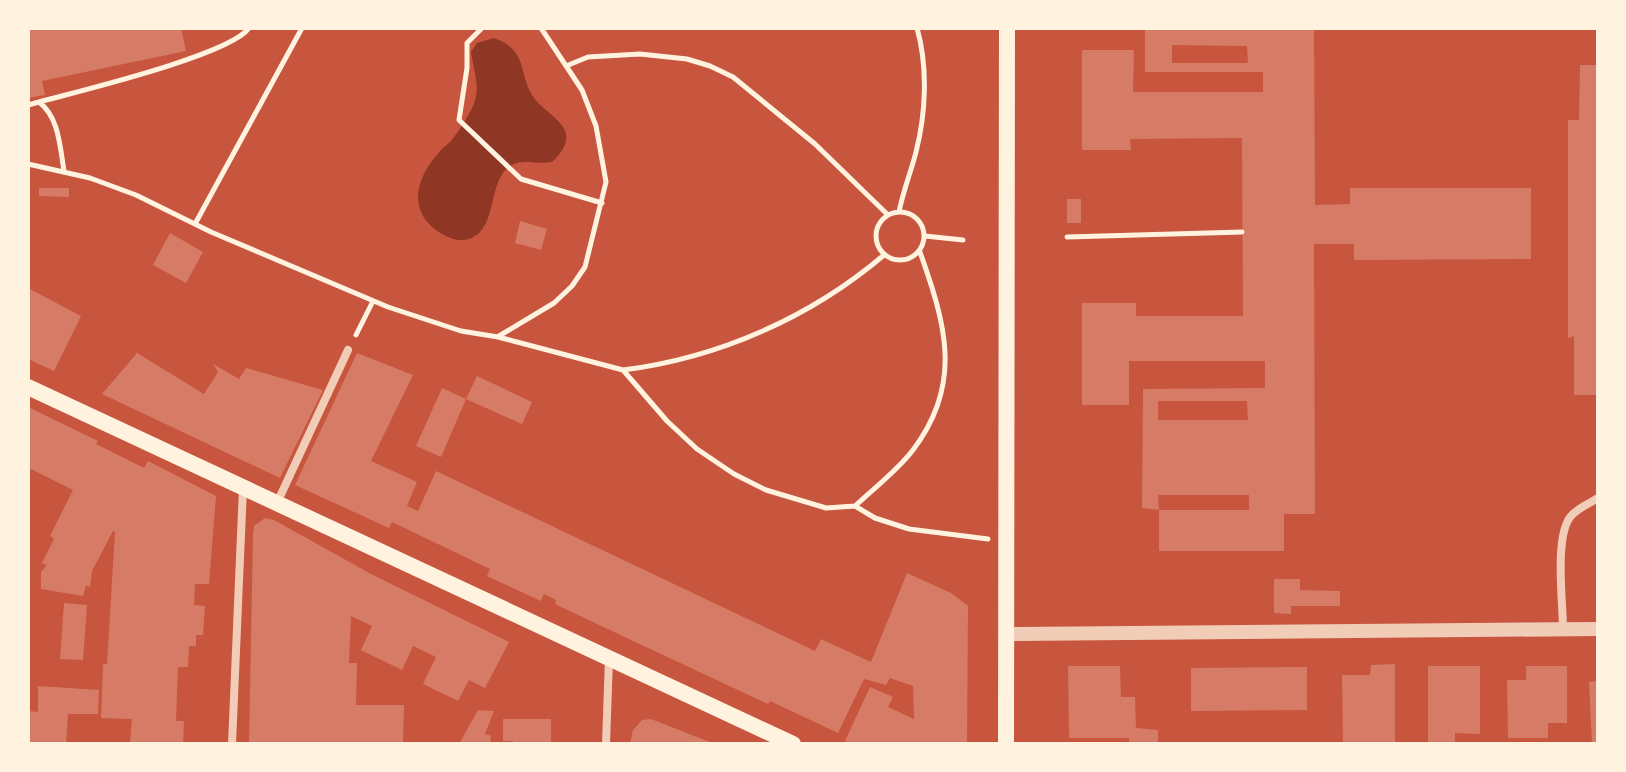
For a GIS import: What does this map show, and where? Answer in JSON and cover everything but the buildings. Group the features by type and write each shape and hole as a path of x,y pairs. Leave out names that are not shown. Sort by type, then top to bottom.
{"main road":[{"path":"1006,744 1007,28"},
{"path":"28,387 793,744"}],"street":[{"path":"277,503 348,350"},
{"path":"232,744 243,488"},
{"path":"1563,629 1562,543 1565,526 1572,514 1598,498"},
{"path":"1006,634 1598,629"},
{"path":"606,744 609,657"}],"path":[{"path":"28,105 225,46 244,35 249,28"},
{"path":"195,224 302,28"},
{"path":"482,28 467,43 467,68 459,120 521,179 602,203"},
{"path":"498,337 554,303 572,286 585,267 606,182 596,126 582,90 541,28"},
{"path":"899,212 904,183 916,153 922,118 924,65 917,28"},
{"path":"566,66 588,57 640,54 687,59 710,66 733,77 815,144 888,215"},
{"path":"39,102 48,109 54,121 64,171"},
{"path":"28,164 64,171 136,195 373,301 461,331 498,337 623,370 706,352 773,327 810,307 884,255"},
{"path":"899,212 910,214 920,221 925,236 920,252 899,261 884,255 876,242 876,234 882,220 899,212"},
{"path":"1067,237 1242,232"},
{"path":"925,236 963,240"},
{"path":"855,506 914,448 938,403 947,355 944,329 920,252"},
{"path":"348,350 373,301"},
{"path":"623,370 667,421 697,449 734,474 766,490 826,508 855,506 875,518 909,529 971,539"}],"shaded area":[{"path":"494,38 513,49 518,56 529,90 562,125 566,141 552,162 520,162 510,166 497,184 488,219 482,229 475,236 454,239 437,231 423,216 419,207 419,187 428,167 457,134 474,104 476,82 471,52 477,43"}]}
